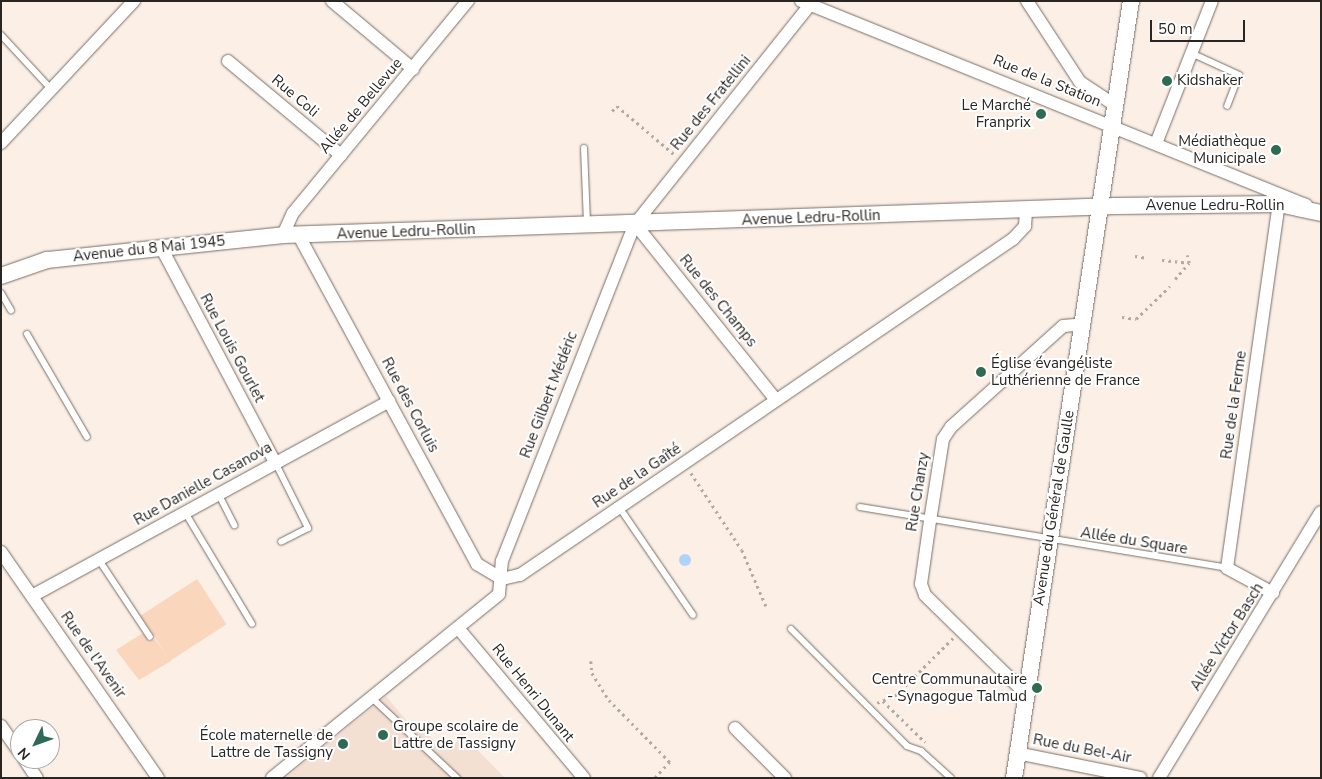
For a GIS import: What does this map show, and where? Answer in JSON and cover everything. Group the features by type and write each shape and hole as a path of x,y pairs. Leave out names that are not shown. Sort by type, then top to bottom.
{"street":[{"path":"1,143 134,1"},
{"path":"332,1 413,69"},
{"name":"Allée de Bellevue","path":"291,235 293,213 468,1"},
{"path":"1026,1 1087,94 1084,100 1066,106"},
{"name":"Avenue du Général de Gaulle","path":"1014,778 1049,539 1114,126 1131,1"},
{"path":"1156,141 1212,1"},
{"name":"Rue de la Station","path":"808,2 1114,126 1156,141 1280,199"},
{"name":"Rue des Fratellini","path":"635,224 808,2"},
{"name":"Rue Coli","path":"228,61 341,155"},
{"path":"1080,82 1116,106"},
{"name":"Avenue Ledru-Rollin","path":"291,235 1026,211 1280,199 1321,212"},
{"name":"Rue de la Ferme","path":"1227,568 1280,199"},
{"name":"Rue de la Gaîté","path":"502,579 520,574 685,464 775,398 1013,239 1026,226 1026,211"},
{"name":"Rue des Champs","path":"635,224 775,398"},
{"name":"Rue Gilbert Médéric","path":"502,579 502,561 635,224"},
{"name":"Avenue du 8 Mai 1945","path":"1,276 47,260 291,235"},
{"name":"Rue des Corluis","path":"291,235 389,400 477,564 502,579"},
{"name":"Rue Louis Gourlet","path":"162,249 275,462"},
{"name":"Rue Chanzy","path":"1026,694 931,603 921,584 930,521 943,439 952,427 1063,326 1084,324"},
{"name":"Rue Danielle Casanova","path":"32,596 186,514 275,462 389,400"},
{"name":"Allée Victor Basch","path":"1159,778 1321,512"},
{"name":"Rue de l'Avenir","path":"1,552 158,778"},
{"path":"1227,568 1273,593"},
{"path":"272,778 498,594 502,579"},
{"name":"Rue Henri Dunant","path":"458,628 584,778"},
{"path":"1,726 10,739"},
{"path":"735,728 785,778"},
{"name":"Rue du Bel-Air","path":"1017,753 1141,778"}],"lane":[{"path":"1,35 51,89"},
{"path":"1192,53 1239,75 1227,106"},
{"path":"584,148 587,226"},
{"path":"1,293 11,310"},
{"path":"27,334 87,437"},
{"path":"275,462 308,528 281,542"},
{"path":"219,494 234,525"},
{"path":"619,507 693,615"},
{"name":"Allée du Square","path":"860,507 930,521 1227,568"},
{"path":"186,514 252,624"},
{"path":"99,560 150,637"},
{"path":"792,629 908,746 951,778"},
{"path":"372,698 457,778"}],"path":[{"path":"612,111 617,106 684,163"},
{"path":"1186,255 1188,263"},
{"path":"1135,256 1148,258"},
{"path":"1162,260 1188,263"},
{"path":"1175,279 1188,263"},
{"path":"1122,317 1136,319 1170,286"},
{"path":"685,464 742,550 766,606"},
{"path":"868,706 896,695 959,631"},
{"path":"591,661 592,674 608,700 670,762 655,778"},
{"path":"883,701 930,747"}],"shaded area":[{"path":"197,579 226,624 170,661 141,615"},
{"path":"143,633 149,642 155,639 171,661 139,680 116,650"},
{"name":"Groupe scolaire de Lattre de Tassigny","path":"386,696 412,727 417,724 444,750 462,734 505,778 285,778"}],"water":[{"path":"685,554 691,560 685,566 679,560"}],"place":[{"name":"Kidshaker","path":"1167,81"},
{"name":"Le Marché Franprix","path":"1041,114"},
{"name":"Médiathèque Municipale","path":"1276,150"},
{"name":"Église évangéliste Luthérienne de France","path":"981,372"},
{"name":"Centre Communautaire - Synagogue Talmud","path":"1037,688"},
{"name":"Groupe scolaire de Lattre de Tassigny","path":"383,735"},
{"name":"École maternelle de Lattre de Tassigny","path":"343,744"}]}
